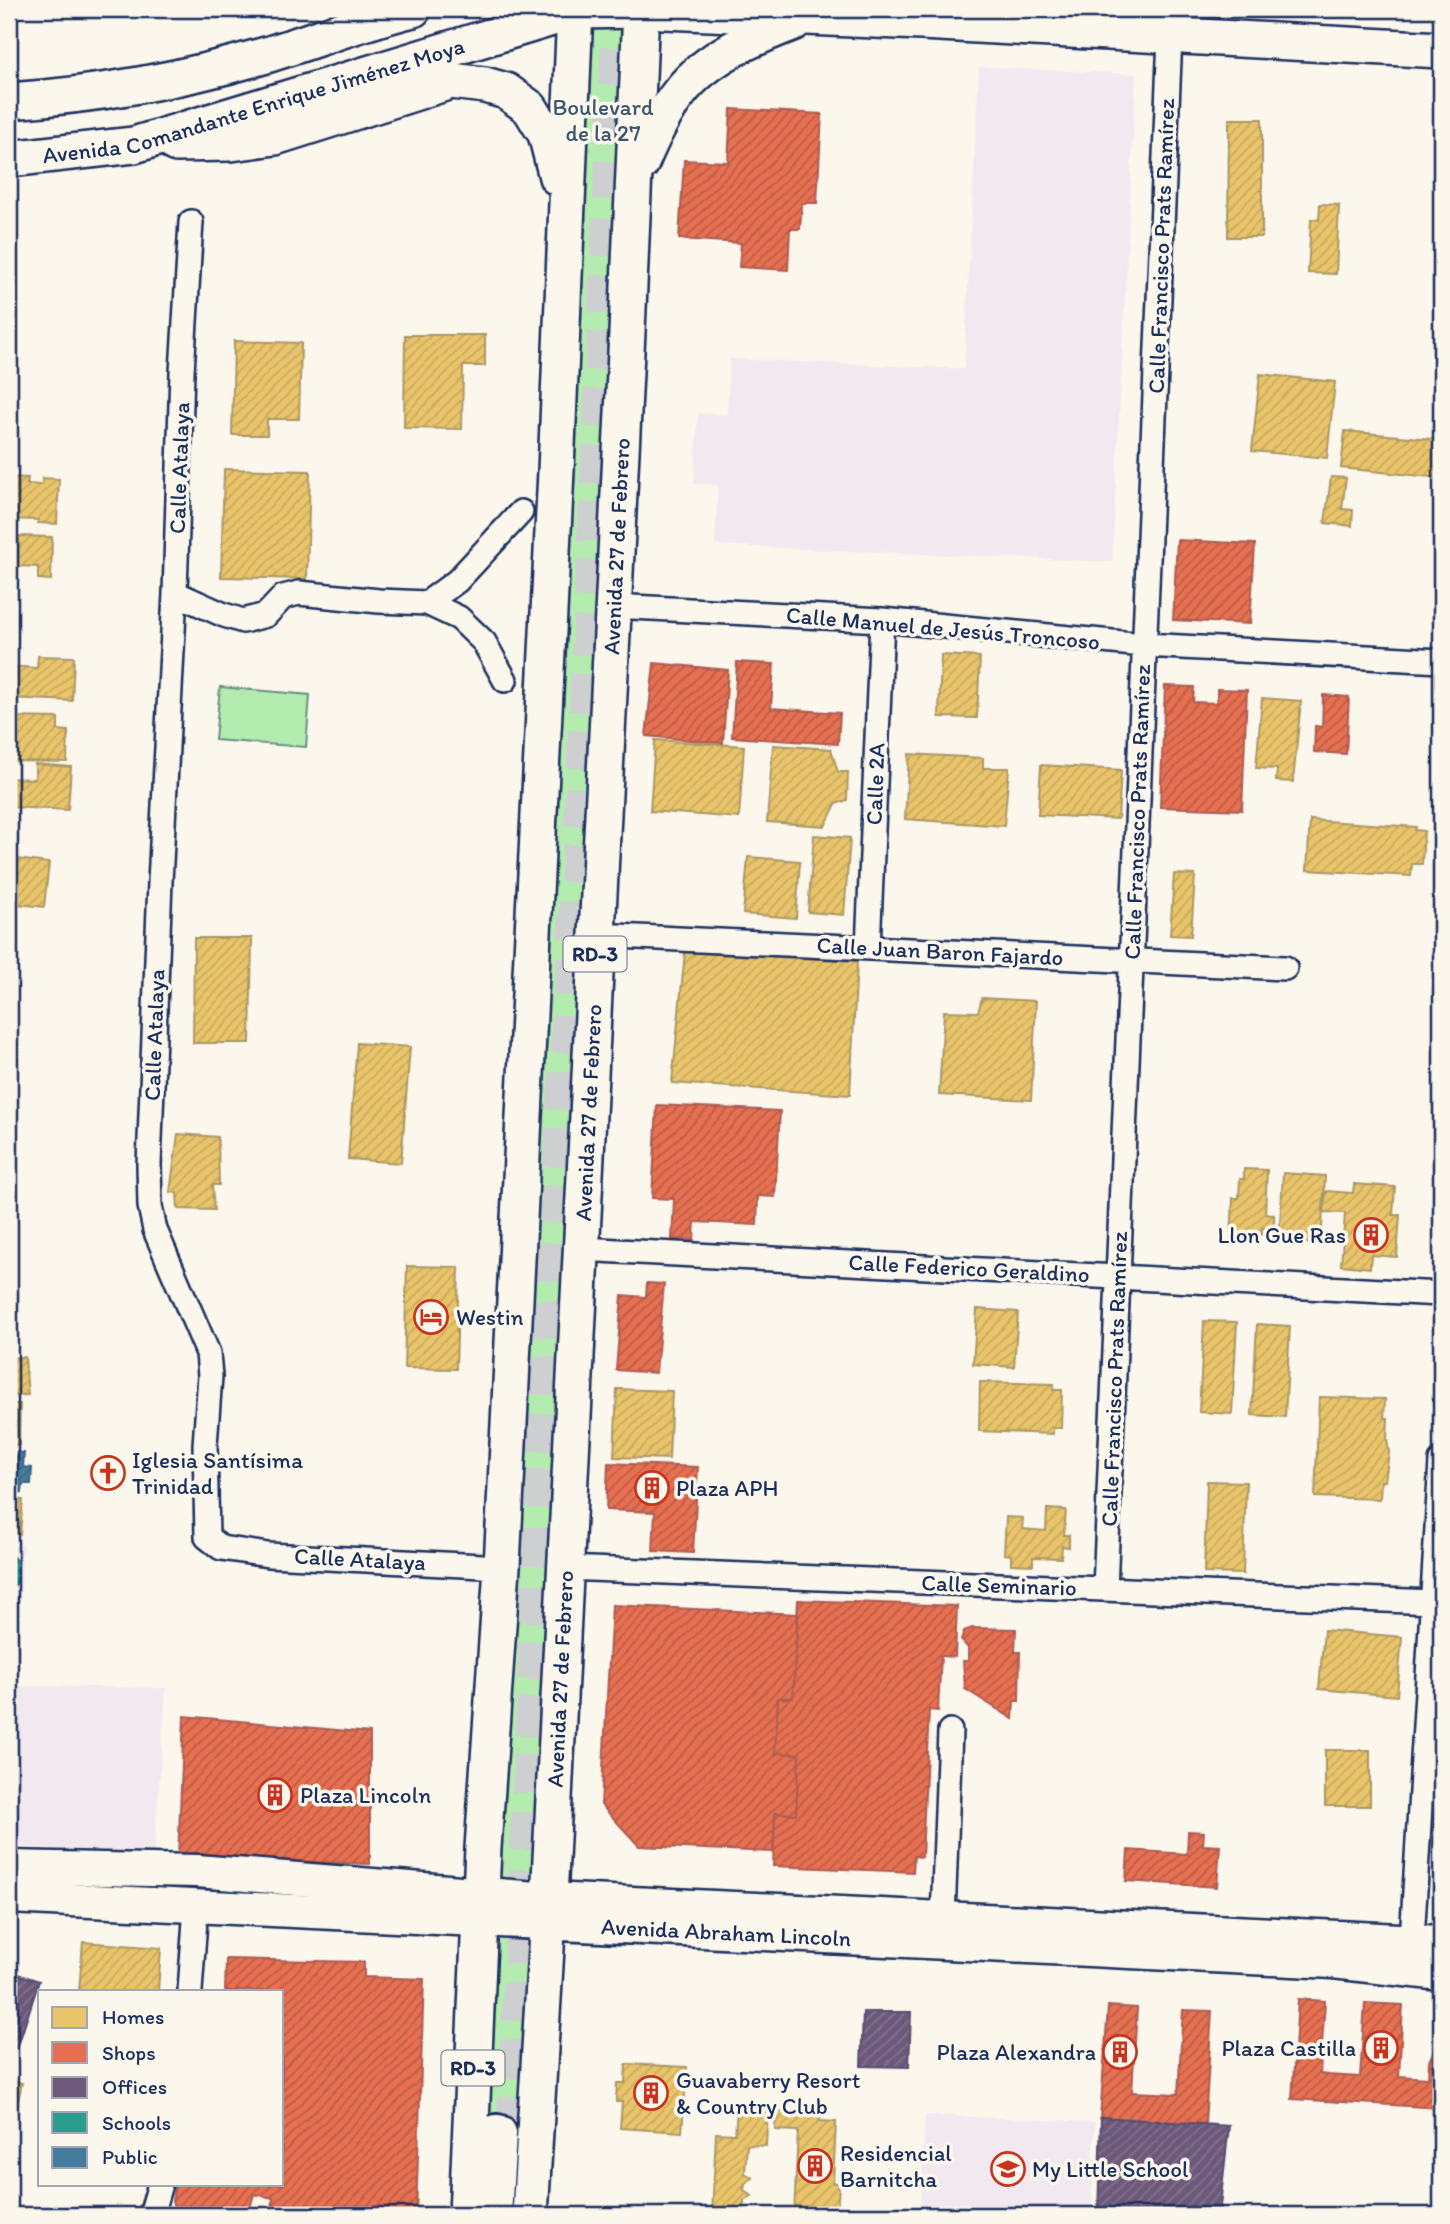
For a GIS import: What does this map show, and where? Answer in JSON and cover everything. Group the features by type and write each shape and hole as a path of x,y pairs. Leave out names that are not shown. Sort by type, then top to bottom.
{"highway":[{"path":"492,2215 506,2135 511,2215"}],"main road":[{"name":"Avenida Comandante Enrique Jiménez Moya","path":"9,159 134,145 575,10 641,9 921,22 1441,51"},
{"name":"Avenida 27 de Febrero","path":"530,2215 548,1912 641,9"},
{"name":"Avenida Comandante Enrique Jiménez Moya","path":"9,101 137,87 263,56 408,10"},
{"name":"RD-3","path":"467,2215 480,1908 502,1567 556,471 575,10"},
{"path":"634,179 655,130 680,91 713,61 756,37 804,18"},
{"path":"134,145 231,143 275,137 452,81 485,85 506,91 530,108 546,134 566,212"},
{"name":"Avenida Abraham Lincoln","path":"9,1867 197,1871 480,1908"},
{"name":"Avenida Abraham Lincoln","path":"9,1897 196,1906 480,1908 1333,1962 1441,1974"},
{"name":"Avenida Abraham Lincoln","path":"548,1912 943,1917 1427,1941"}],"street":[{"name":"Calle Francisco Prats Ramírez","path":"1105,1589 1170,36"},
{"name":"Calle Atalaya","path":"191,222 182,372 175,593 149,1165 150,1206 155,1230 208,1353 210,1376 205,1445 207,1537 221,1548 268,1555 502,1567"},
{"path":"427,603 457,581 522,512"},
{"path":"175,593 243,621 267,615 284,597 299,593 427,603 459,618 484,642 505,680"},
{"name":"Calle Manuel de Jesús Troncoso","path":"612,606 882,620 1144,645 1441,661"},
{"name":"Calle 2A","path":"868,948 882,620"},
{"name":"Calle Juan Baron Fajardo","path":"596,934 1285,968"},
{"name":"Calle Federico Geraldino","path":"580,1248 1441,1294"},
{"path":"1427,1941 1434,1602 1441,1461"},
{"name":"Calle Seminario","path":"564,1568 1434,1602"},
{"path":"943,1917 950,1731"},
{"path":"190,1990 196,1906"}],"shaded area":[{"path":"979,67 1136,74 1112,562 715,545 718,485 694,484 698,413 727,415 730,359 964,369"},
{"path":"9,1545 23,1545 16,1686 166,1688 154,1854 9,1846"},
{"name":"My Little School","path":"925,2115 1095,2122 1091,2215 920,2215"}],"green space":[{"name":"Boulevard de la 27","path":"581,9 636,9 530,2125 479,2125"},
{"path":"220,687 310,695 306,747 215,740"}],"building: Homes":[{"path":"1229,119 1262,119 1262,237 1228,237"},
{"path":"1320,204 1339,205 1336,274 1308,273 1311,219 1319,220"},
{"path":"405,335 485,335 485,366 463,366 462,429 404,428"},
{"path":"234,341 301,343 299,419 267,419 267,435 232,435"},
{"path":"1260,374 1335,382 1327,458 1252,451"},
{"path":"1345,431 1441,440 1441,478 1341,468"},
{"path":"224,469 310,471 307,579 221,577"},
{"path":"9,477 28,478 27,484 42,485 42,478 59,479 57,524 9,519"},
{"path":"1331,477 1346,478 1342,509 1353,510 1352,526 1325,523"},
{"path":"19,536 52,537 51,580 38,579 38,567 18,566"},
{"path":"941,655 980,657 977,718 939,717"},
{"path":"38,656 74,657 72,701 9,698 9,666 37,668"},
{"path":"1262,698 1301,701 1293,782 1276,781 1277,769 1256,768"},
{"path":"9,717 58,718 58,730 68,731 67,762 9,761"},
{"path":"655,740 744,746 739,818 650,811"},
{"path":"773,745 831,749 838,772 848,772 847,800 836,804 825,826 767,822"},
{"path":"909,754 983,758 983,768 1009,768 1004,826 905,819"},
{"path":"35,764 71,767 68,810 9,807 9,778 35,779"},
{"path":"1041,765 1121,770 1118,819 1038,815"},
{"path":"1310,820 1416,827 1415,830 1424,831 1422,864 1412,864 1411,876 1307,870"},
{"path":"814,835 850,838 844,915 808,912"},
{"path":"748,857 800,861 796,918 743,914"},
{"path":"9,858 49,863 44,907 9,903"},
{"path":"1174,874 1195,875 1191,936 1170,935"},
{"path":"194,938 252,938 250,1043 193,1043"},
{"path":"685,952 857,961 850,1095 672,1083"},
{"path":"982,998 1036,1001 1031,1100 939,1095 944,1011 978,1012"},
{"path":"357,1043 410,1047 401,1163 348,1159"},
{"path":"178,1134 218,1137 219,1185 212,1185 214,1210 178,1209 177,1193 170,1192"},
{"path":"1244,1169 1267,1170 1265,1214 1274,1215 1274,1229 1262,1228 1262,1235 1246,1234 1245,1240 1231,1240 1233,1198 1239,1198 1240,1179 1244,1179"},
{"path":"1283,1173 1325,1176 1321,1244 1279,1242"},
{"name":"Llon Gue Ras","path":"1354,1184 1395,1187 1393,1215 1400,1215 1397,1257 1371,1255 1370,1268 1341,1265 1345,1213 1324,1212 1326,1191 1353,1193"},
{"name":"Westin","path":"407,1266 459,1267 456,1369 404,1368"},
{"path":"977,1309 1018,1312 1014,1367 973,1364"},
{"path":"1204,1321 1237,1322 1232,1414 1199,1412"},
{"path":"1257,1324 1290,1326 1285,1417 1252,1415"},
{"path":"25,1357 28,1395 9,1396 9,1358"},
{"path":"980,1382 1054,1384 1053,1390 1062,1390 1061,1428 1053,1428 1053,1434 979,1431"},
{"path":"617,1389 672,1391 669,1459 614,1457"},
{"path":"1319,1397 1385,1399 1384,1418 1388,1418 1389,1452 1385,1481 1381,1481 1380,1499 1315,1497"},
{"path":"9,1404 20,1404 19,1445 9,1445"},
{"path":"1207,1481 1246,1482 1243,1574 1204,1573"},
{"path":"9,1499 23,1500 20,1534 9,1534"},
{"path":"1047,1509 1066,1510 1064,1535 1069,1535 1069,1547 1062,1546 1061,1558 1033,1557 1033,1565 1011,1564 1011,1555 1004,1554 1006,1517 1023,1518 1022,1529 1046,1531"},
{"path":"1324,1630 1402,1637 1397,1696 1319,1689"},
{"path":"1325,1750 1370,1750 1370,1806 1325,1806"},
{"path":"83,1942 161,1948 158,1990 79,1990"},
{"name":"Guavaberry Resort & Country Club","path":"626,2064 687,2067 682,2132 620,2128 622,2102 616,2102 617,2083 625,2083"},
{"path":"9,2080 22,2083 12,2128 9,2127"},
{"path":"737,2108 768,2109 766,2146 747,2145 745,2173 753,2178 745,2183 744,2190 752,2196 744,2201 743,2215 712,2215 716,2133 735,2134"},
{"name":"Residencial Barnitcha","path":"776,2111 820,2113 820,2121 836,2122 833,2183 839,2183 837,2215 794,2215 798,2131 775,2130"}],"building: Shops":[{"path":"731,109 822,114 817,203 802,203 800,229 790,229 788,270 739,267 741,243 679,239 684,160 728,162"},
{"path":"1177,540 1255,544 1250,624 1173,620"},
{"path":"737,662 774,664 771,708 840,713 838,744 732,737"},
{"path":"654,663 728,670 723,743 646,736"},
{"path":"1165,686 1194,687 1193,702 1217,703 1217,689 1247,690 1242,810 1160,807"},
{"path":"1323,695 1349,697 1346,754 1314,752 1315,726 1322,727"},
{"path":"657,1105 780,1111 775,1197 758,1196 757,1225 695,1222 694,1240 672,1239 674,1199 652,1198"},
{"path":"647,1283 664,1284 656,1373 616,1370 622,1295 646,1297"},
{"name":"Plaza APH","path":"608,1463 698,1467 693,1553 653,1551 655,1512 606,1510"},
{"path":"798,1600 957,1606 955,1657 941,1656 938,1711 929,1710 922,1857 914,1856 913,1872 773,1866 775,1813 796,1814 799,1754 775,1753 778,1698 793,1698"},
{"path":"612,1605 798,1614 793,1698 778,1698 775,1753 799,1754 796,1814 775,1813 773,1852 639,1846 601,1805"},
{"path":"972,1628 1016,1629 1015,1652 1020,1652 1019,1701 1014,1701 1013,1719 965,1689 963,1661 968,1661 968,1648 961,1640 964,1631"},
{"name":"Plaza Lincoln","path":"184,1716 370,1733 370,1864 178,1857"},
{"path":"1188,1831 1204,1832 1203,1845 1220,1846 1217,1887 1126,1881 1128,1850 1187,1854"},
{"path":"226,1959 364,1962 364,1977 424,1979 416,2215 272,2215 273,2198 254,2194 248,2215 176,2214 172,2201 175,2186 284,2186 284,1990 225,1990"},
{"name":"Plaza Castilla","path":"1298,1999 1325,2001 1320,2074 1360,2077 1365,2003 1403,2005 1399,2076 1428,2078 1429,2061 1441,2036 1440,2108 1292,2099"},
{"name":"Plaza Alexandra","path":"1108,2006 1137,2008 1132,2092 1178,2094 1183,2010 1212,2011 1205,2124 1100,2118"}],"building: Offices":[{"path":"9,1971 39,1981 17,2049 9,2046"},
{"path":"863,2012 911,2012 909,2067 861,2066"},
{"path":"1101,2117 1229,2126 1219,2215 1098,2215"}],"building: Schools":[{"path":"9,1553 17,1561 17,1583 9,1590"}],"building: Public":[{"path":"9,1452 24,1453 23,1467 32,1468 31,1484 23,1484 22,1493 9,1492"}],"tunnel":[{"path":"515,2135 554,1291 580,878 621,9"}],"place":[{"name":"Llon Gue Ras","path":"1371,1235"},
{"name":"Westin","path":"431,1317"},
{"name":"Iglesia Santísima Trinidad","path":"108,1473"},
{"name":"Plaza APH","path":"652,1488"},
{"name":"Plaza Lincoln","path":"275,1795"},
{"name":"Plaza Castilla","path":"1381,2048"},
{"name":"Plaza Alexandra","path":"1120,2052"},
{"name":"Guavaberry Resort & Country Club","path":"651,2093"},
{"name":"Residencial Barnitcha","path":"815,2166"},
{"name":"My Little School","path":"1008,2169"}]}
